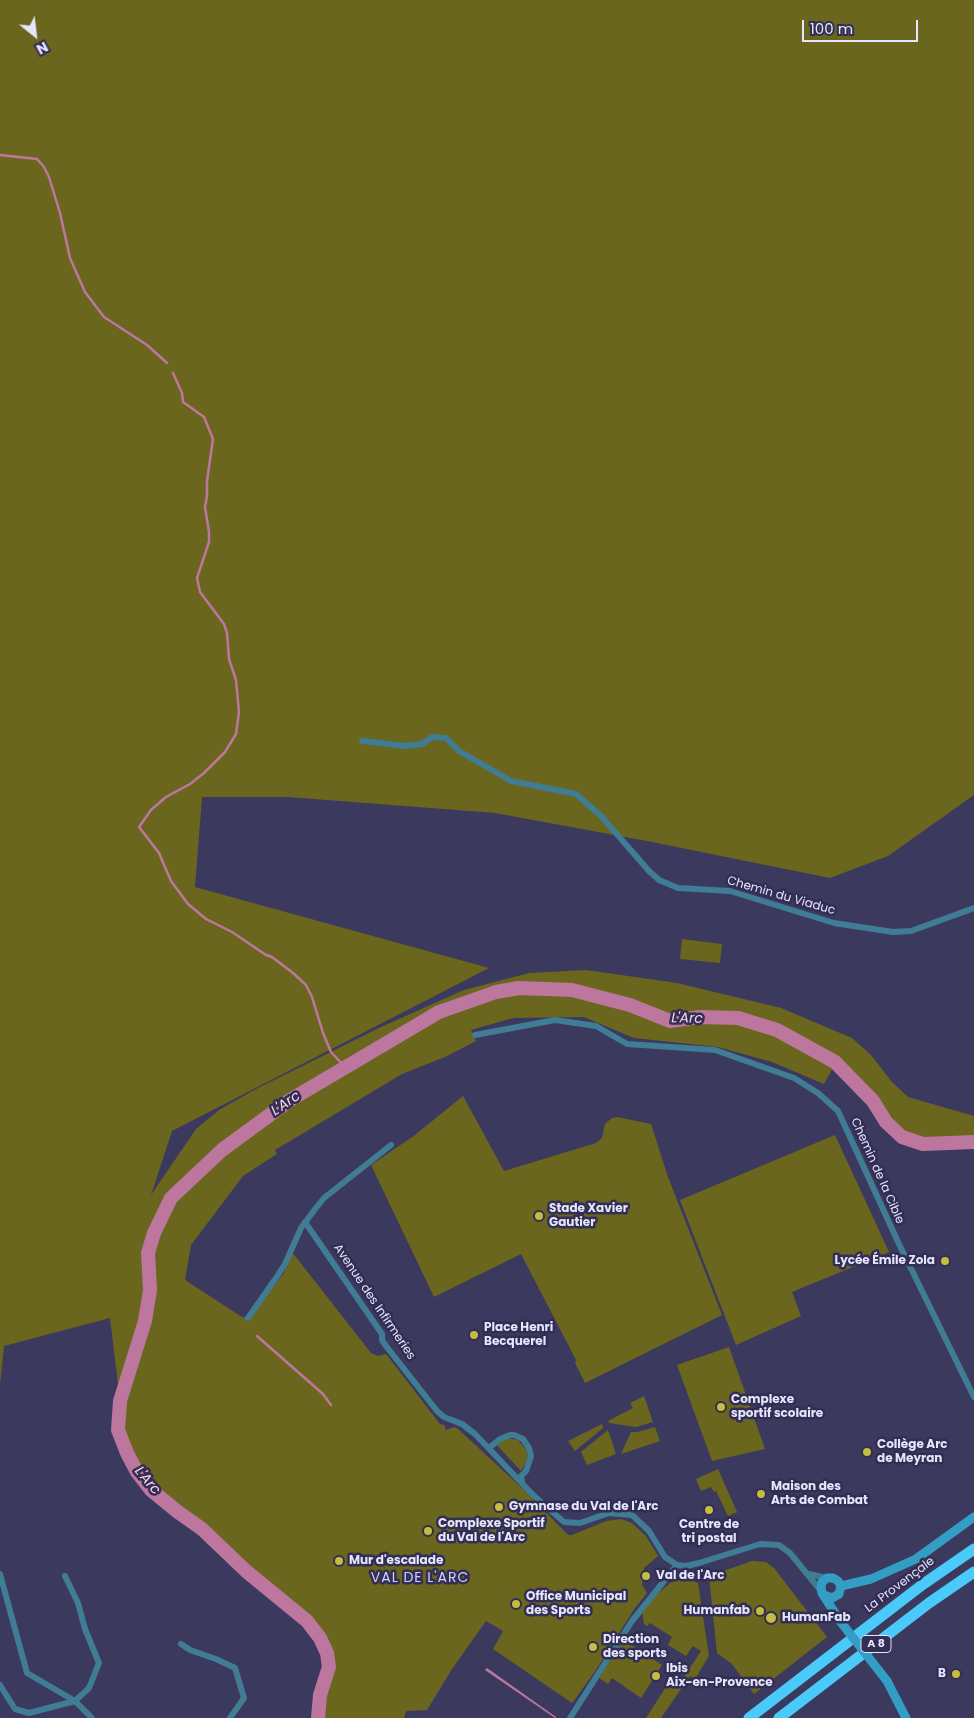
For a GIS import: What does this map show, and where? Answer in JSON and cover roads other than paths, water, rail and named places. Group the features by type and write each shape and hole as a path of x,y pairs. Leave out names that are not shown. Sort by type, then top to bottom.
{"highway":[{"name":"La Provençale","path":"749,1718 922,1585 974,1548"},
{"name":"A 8","path":"779,1718 929,1603 974,1572"},
{"path":"784,1718 806,1697"}],"main road":[{"path":"841,1586 862,1582 908,1563 974,1517"},
{"path":"822,1593 829,1598 839,1594 841,1586 836,1579 827,1578 821,1585 822,1593 840,1621 887,1681 906,1718"},
{"path":"835,1597 835,1612"}],"street":[{"name":"Chemin du Viaduc","path":"362,741 406,746 422,744 432,737 446,738 459,750 511,781 576,794 601,816 649,871 660,880 678,888 730,891 834,923 894,932 911,931 974,908"},
{"name":"Chemin de la Cible","path":"475,1035 555,1020 596,1026 627,1044 715,1050 794,1078 818,1093 838,1111 899,1244 974,1397"},
{"path":"248,1318 281,1271 305,1222 324,1198 391,1145"},
{"name":"Avenue des Infirmeries","path":"305,1222 382,1334 382,1340 436,1411 444,1417 462,1424 490,1448 522,1483 564,1522 575,1524 586,1522 610,1513 632,1515 649,1531 665,1557 677,1565"},
{"path":"490,1448 500,1439 510,1435 518,1436 527,1443 531,1456 526,1471 521,1476 522,1483"},
{"path":"570,1718 632,1620 677,1565 699,1564 760,1544 779,1545 790,1552 803,1570 809,1574 827,1578"},
{"path":"0,1574 27,1673 75,1701 92,1718"},
{"path":"809,1574 822,1593"},
{"path":"0,1685 15,1709 29,1713 75,1701 89,1688 99,1663 78,1603 65,1576"},
{"path":"181,1644 190,1650 235,1668 244,1698 230,1718"}],"waterway":[{"path":"0,155 37,159 44,167 60,213 70,258 85,292 104,317 147,345 167,363"},
{"path":"173,373 182,393 183,402 204,417 213,439 205,507 209,542 197,578 200,592 224,624 227,633 229,659 236,680 239,712 236,734 225,752 190,784 166,797 151,810 139,827 159,853 171,881 188,904 206,919 232,932 272,957 306,985 331,1052 345,1067"},
{"name":"L'Arc","path":"318,1718 320,1695 329,1667 327,1653 320,1638 307,1621 246,1571 202,1529 151,1490 137,1472 118,1430 120,1401 145,1321 150,1290 148,1253 154,1233 171,1198 222,1150 290,1100 439,1012 496,992 519,988 572,990 630,1005 670,1021 700,1017 738,1018 777,1030 835,1062 873,1101 886,1122 902,1137 923,1144 974,1142"},
{"path":"257,1336 323,1394 331,1405"}],"place":[{"name":"Stade Xavier Gautier","path":"539,1216"},
{"name":"Lycée Émile Zola","path":"945,1261"},
{"name":"Place Henri Becquerel","path":"474,1335"},
{"name":"Complexe sportif scolaire","path":"721,1407"},
{"name":"Collège Arc de Meyran","path":"867,1452"},
{"name":"Maison des Arts de Combat","path":"761,1494"},
{"name":"Gymnase du Val de l'Arc","path":"499,1507"},
{"name":"Centre de tri postal","path":"709,1510"},
{"name":"Complexe Sportif du Val de l'Arc","path":"428,1531"},
{"name":"Mur d'escalade","path":"339,1561"},
{"name":"Val de l'Arc","path":"646,1576"},
{"name":"Office Municipal des Sports","path":"516,1604"},
{"name":"Humanfab","path":"760,1611"},
{"name":"HumanFab","path":"771,1618"},
{"name":"Direction des sports","path":"593,1647"},
{"name":"B","path":"956,1674"},
{"name":"Ibis Aix-en-Provence","path":"656,1676"}],"district":[{"name":"VAL DE L'ARC","path":"420,1578"}]}
